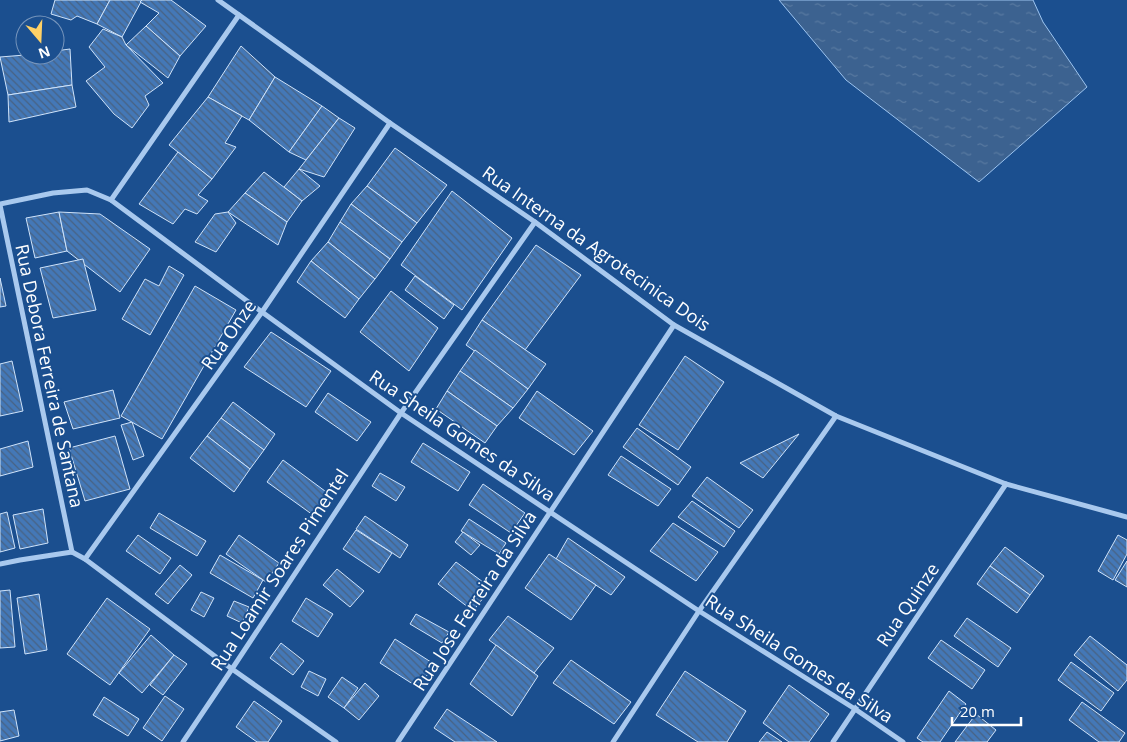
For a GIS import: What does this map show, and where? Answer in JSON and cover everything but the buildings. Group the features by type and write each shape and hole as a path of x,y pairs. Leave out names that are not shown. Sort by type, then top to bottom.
{"street":[{"name":"Rua Interna da Agrotecinica Dois","path":"218,0 535,222 674,325 836,416 1006,484 1127,517"},
{"path":"111,200 239,15"},
{"name":"Rua Onze","path":"85,559 262,312 390,122"},
{"name":"Rua Sheila Gomes da Silva","path":"0,204 53,193 87,190 111,200 400,414 699,611 855,709 903,742"},
{"name":"Rua Debora Ferreira de Santana","path":"0,204 72,552"},
{"name":"Rua Loamir Soares Pimentel","path":"183,742 400,414 535,222"},
{"name":"Rua Jose Ferreira da Silva","path":"398,742 674,325"},
{"path":"613,742 699,611 836,416"},
{"name":"Rua Quinze","path":"832,742 1006,484"},
{"path":"0,564 72,552 85,559 232,669 336,742"}],"water":[{"path":"779,0 1033,0 1043,22 1087,87 979,182 846,80"}]}
